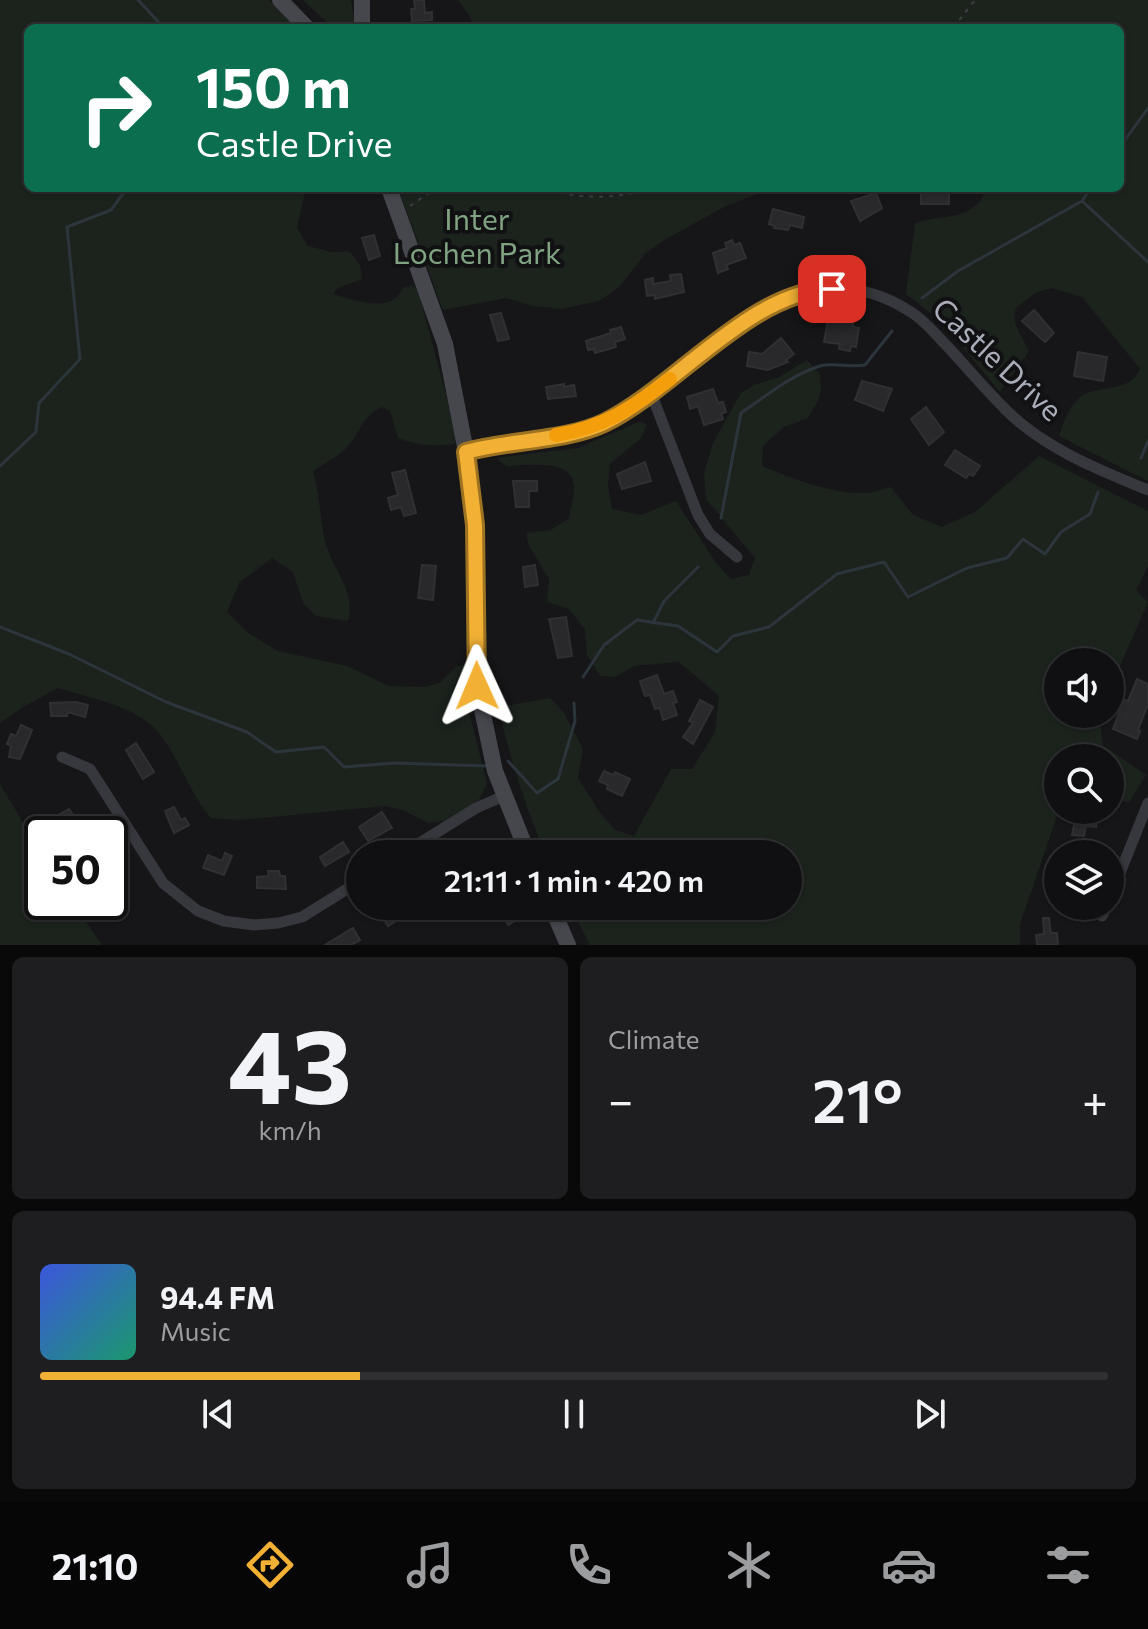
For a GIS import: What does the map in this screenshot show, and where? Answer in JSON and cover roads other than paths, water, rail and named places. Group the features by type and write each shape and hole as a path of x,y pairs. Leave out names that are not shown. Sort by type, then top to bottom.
{"main road":[{"path":"280,0 303,24"},
{"path":"362,0 362,24"},
{"path":"390,192 445,344 466,452 475,525 477,686 487,741 504,796 522,840"},
{"path":"557,920 568,945"}],"street":[{"name":"Castle Drive","path":"466,452 598,426 622,414 776,302 820,289 866,292 896,303 921,319 1009,413 1044,441 1148,490"},
{"path":"651,393 698,515 710,534 737,557"},
{"path":"62,757 90,769 163,883 198,911 224,921 254,925 278,923 302,917 346,890"},
{"path":"425,840 476,808 504,796"},
{"path":"1124,863 1148,803"}],"waterway":[{"path":"138,0 160,24"},
{"path":"1124,141 1148,108"},
{"path":"0,466 36,432 39,403 80,359 67,227 111,210 124,192"},
{"path":"922,298 958,271 1082,201 1088,192"},
{"path":"1082,201 1148,262"},
{"path":"721,518 741,413 779,386 809,370 825,365 865,365 892,331"},
{"path":"1141,458 1148,441"},
{"path":"583,677 604,645 637,620 678,626 717,652 733,636 769,627 837,574 884,562 908,597 967,568 1007,558 1023,539 1045,554 1061,532 1090,514 1098,492"},
{"path":"653,623 664,601 698,567"},
{"path":"0,627 69,654 166,702 247,732 276,752 324,747 344,767 395,763 487,766"},
{"path":"508,761 537,793 558,779 575,721 574,703"}],"park label":[{"name":"Inter Lochen Park","path":"477,237"}]}
